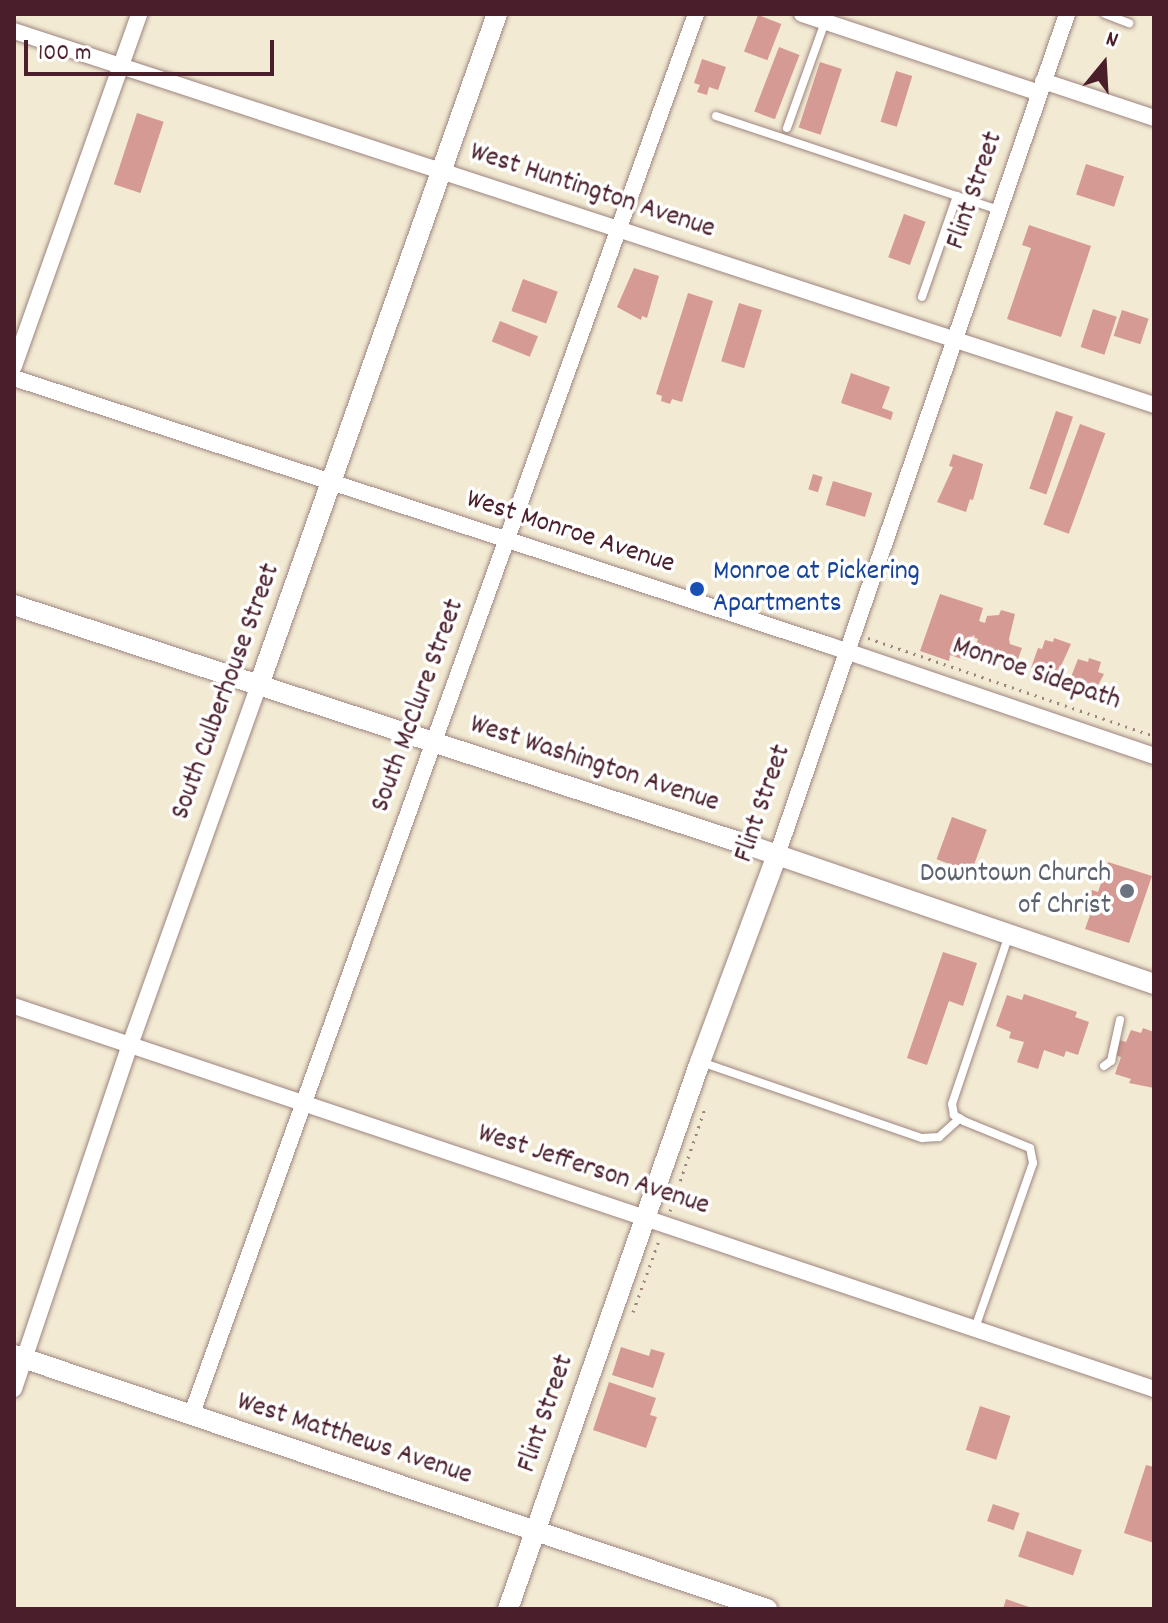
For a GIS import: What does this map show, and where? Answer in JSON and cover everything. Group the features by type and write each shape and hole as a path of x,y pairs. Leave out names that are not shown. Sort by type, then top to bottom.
{"street":[{"path":"14,366 139,14"},
{"name":"South Culberhouse Street","path":"14,1389 19,1357 497,14"},
{"name":"South McClure Street","path":"191,1416 696,14"},
{"path":"802,14 1154,118"},
{"name":"Flint Street","path":"508,1609 700,1062 777,855 1067,14"},
{"name":"West Huntington Avenue","path":"14,31 1154,405"},
{"name":"West Monroe Avenue","path":"14,378 845,651 1154,756"},
{"name":"West Washington Avenue","path":"14,605 777,855 1154,984"},
{"name":"West Jefferson Avenue","path":"14,1006 647,1216 1154,1389"},
{"name":"West Matthews Avenue","path":"19,1357 767,1609"}],"lane":[{"path":"1105,14 1129,23"},
{"path":"787,128 825,22"},
{"path":"716,116 999,210"},
{"path":"922,297 957,196"},
{"path":"975,1328 1033,1163 1033,1152 1023,1143 954,1115 952,1104 1009,935"},
{"path":"1104,1066 1111,1061 1120,1020"},
{"path":"700,1062 922,1138 939,1137 960,1118"}],"path":[{"name":"Monroe Sidepath","path":"861,635 1154,736"}],"building":[{"path":"758,15 781,24 767,60 744,51"},
{"path":"779,47 800,55 775,119 754,111"},
{"path":"702,59 726,67 718,90 709,87 707,95 697,92 700,85 694,83"},
{"path":"820,62 842,69 821,135 799,128"},
{"path":"896,71 912,76 897,127 881,122"},
{"path":"137,113 164,122 140,193 114,184"},
{"path":"1086,164 1124,176 1114,207 1076,194"},
{"path":"904,214 926,222 910,265 888,257"},
{"path":"1029,225 1091,246 1061,337 1007,319 1031,248 1022,245"},
{"path":"634,268 659,276 647,318 642,316 641,320 617,307"},
{"path":"523,279 558,292 546,324 511,311"},
{"path":"688,293 713,301 682,402 672,399 670,404 661,401 662,396 656,394"},
{"path":"739,303 762,310 744,368 721,361"},
{"path":"1093,309 1117,317 1104,355 1081,347"},
{"path":"1122,310 1149,319 1140,344 1114,336"},
{"path":"500,321 538,336 530,357 492,341"},
{"path":"851,373 890,387 882,408 893,412 891,420 841,403"},
{"path":"1056,411 1073,417 1046,494 1029,489"},
{"path":"1080,424 1105,433 1069,534 1043,525"},
{"path":"953,454 983,464 973,500 970,499 966,512 937,502 953,467 949,466"},
{"path":"813,474 823,477 818,492 808,489"},
{"path":"833,481 872,493 865,517 826,505"},
{"path":"940,594 983,608 979,621 985,623 987,616 999,615 1001,610 1015,614 1010,644 1022,648 1015,667 973,653 978,639 973,637 965,660 950,655 949,661 920,651"},
{"path":"1054,638 1071,644 1056,677 1031,668 1038,648 1042,649 1045,640 1053,642"},
{"path":"1089,658 1101,662 1098,672 1104,674 1095,691 1069,682 1078,659 1088,662"},
{"path":"952,817 987,830 971,872 937,859"},
{"path":"1108,862 1152,876 1129,943 1085,929 1090,915 1084,913 1092,890 1098,892"},
{"path":"943,952 977,963 963,1006 949,1001 927,1065 907,1058"},
{"path":"1024,994 1077,1012 1075,1017 1089,1022 1078,1055 1066,1051 1064,1057 1044,1050 1038,1069 1017,1062 1024,1042 1009,1038 1011,1032 996,1026 1007,995 1022,1000"},
{"path":"1143,1028 1154,1032 1154,1088 1129,1083 1131,1079 1115,1074 1121,1057 1109,1053 1113,1038 1126,1042 1131,1030 1141,1033"},
{"path":"621,1347 649,1356 651,1349 665,1353 653,1388 612,1375"},
{"path":"609,1382 656,1398 650,1415 657,1417 646,1448 593,1430"},
{"path":"980,1406 1010,1416 996,1460 966,1450"},
{"path":"1146,1465 1154,1467 1154,1543 1124,1533"},
{"path":"993,1504 1019,1513 1014,1530 987,1521"},
{"path":"1027,1531 1082,1550 1073,1575 1018,1557"},
{"path":"1006,1599 1035,1609 1003,1609"}],"place":[{"name":"Monroe at Pickering Apartments","path":"697,589"},
{"name":"Downtown Church of Christ","path":"1127,891"}]}
